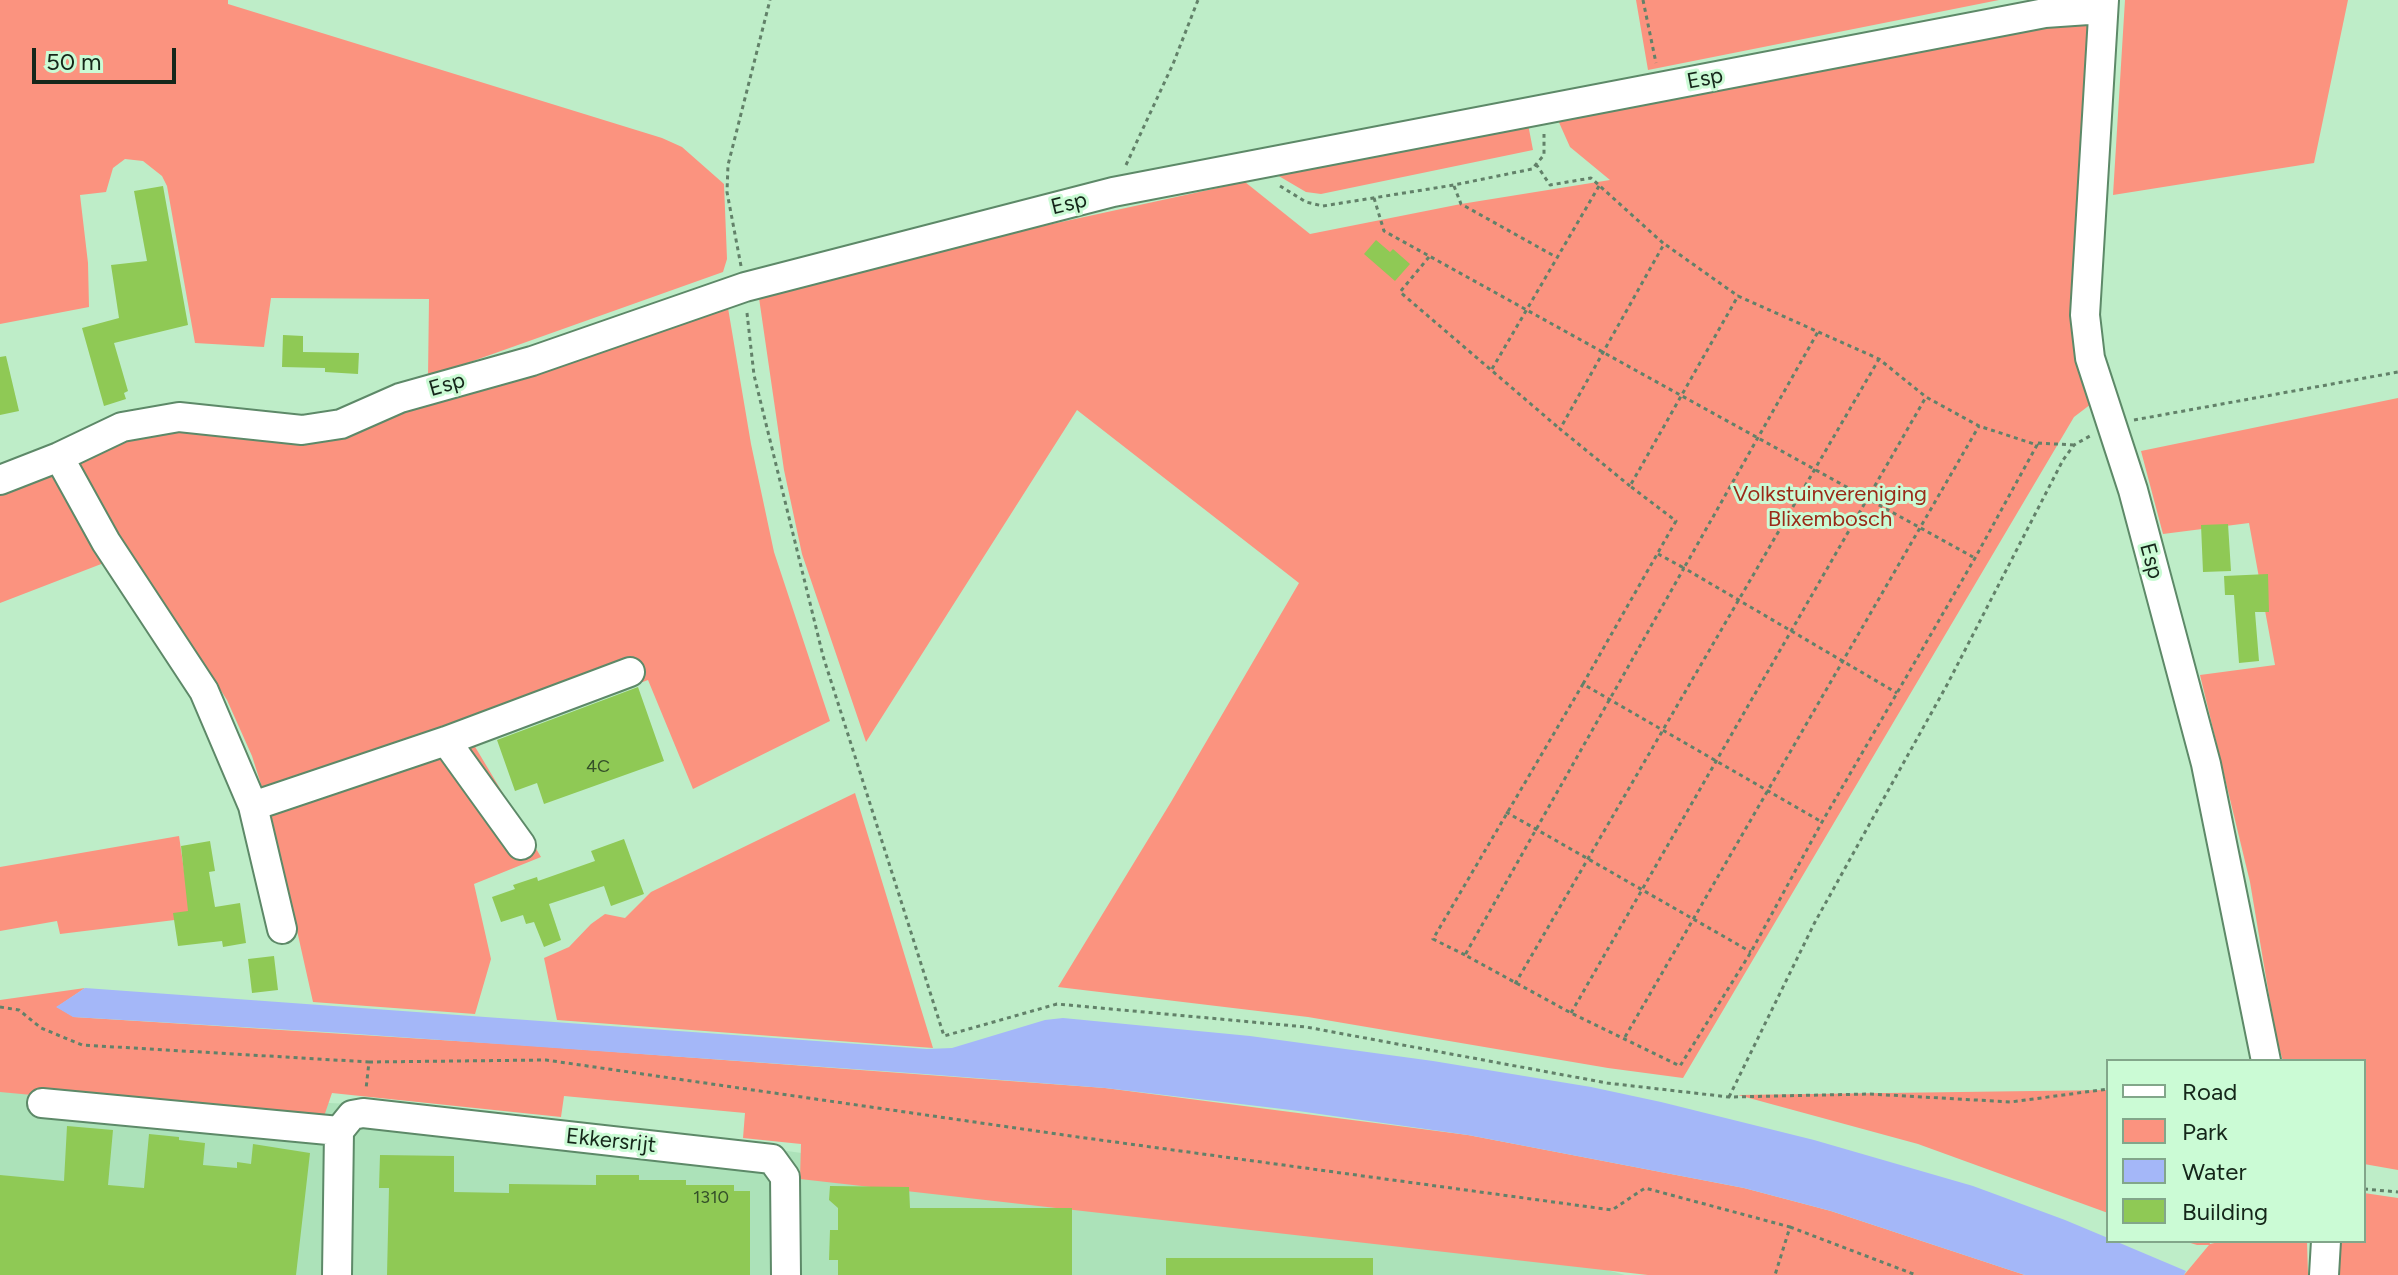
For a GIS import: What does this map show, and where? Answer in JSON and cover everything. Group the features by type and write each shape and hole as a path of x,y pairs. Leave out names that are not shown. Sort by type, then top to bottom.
{"street":[{"name":"Esp","path":"0,480 59,457 122,427 179,417 302,430 341,424 400,398 532,361 745,287 1113,192 2045,13 2103,5 2085,315 2090,358 2133,490 2206,764 2266,1059"},
{"path":"59,457 106,542 204,691 253,806 282,929"},
{"path":"253,806 446,741 630,672"},
{"path":"446,741 521,845"},
{"path":"42,1103 339,1131"},
{"path":"337,1275 339,1131 352,1115 363,1113"},
{"name":"Ekkersrijt","path":"363,1113 772,1159 785,1177 786,1275"},
{"path":"2324,1275 2326,1243"}],"path":[{"path":"770,0 728,165 727,192 745,287 754,375 823,656 944,1036 1057,1004 1306,1027 1607,1083 1729,1097 1870,1094 2011,1102 2106,1089"},
{"path":"1113,192 1173,64 1198,0"},
{"path":"1643,0 1661,88"},
{"path":"1246,165 1306,202 1323,206 1454,185 1532,169 1544,155 1543,108"},
{"path":"1430,256 1400,292 1560,429 1676,521 1433,939 1571,1013 1680,1066 1751,952 2037,445 1979,426 1926,397 1879,359 1738,296 1664,244 1591,178 1550,185 1536,164"},
{"path":"1454,185 1461,204 1556,257"},
{"path":"1491,370 1599,186"},
{"path":"1374,198 1384,231 1975,558"},
{"path":"1560,429 1664,244"},
{"path":"1630,486 1738,296"},
{"path":"1465,955 1819,330"},
{"path":"1515,984 1879,359"},
{"path":"1729,1097 1815,922 1948,683 2063,460 2074,445 2111,424 2398,372"},
{"path":"1571,1013 1926,397"},
{"path":"1625,1037 1979,426"},
{"path":"2038,443 2074,445"},
{"path":"1658,554 1897,693"},
{"path":"1583,684 1822,822"},
{"path":"1506,812 1751,952"},
{"path":"0,1007 19,1010 41,1028 82,1045 369,1062 546,1060 1612,1210 1645,1188 1790,1227 1916,1275"},
{"path":"363,1113 369,1062"},
{"path":"2366,1189 2398,1192"},
{"path":"1775,1275 1790,1227"}],"shaded area":[{"path":"0,1088 483,1110 1550,1254 1625,1275 0,1275"}],"green space":[{"path":"0,0 228,0 228,4 662,138 682,147 724,184 727,259 723,272 428,377 429,299 271,298 264,347 195,343 167,186 162,176 143,161 125,159 113,168 106,192 80,195 88,263 89,307 0,324"},
{"path":"1636,0 1999,0 1648,70"},
{"path":"2125,0 2348,0 2314,163 2113,195"},
{"name":"Volkstuinvereniging Blixembosch","path":"2088,21 2093,24 2095,401 2074,417 1683,1078 1308,1017 1058,987 1299,583 1077,410 866,742 802,554 784,470 759,298 1020,231 1245,182 1310,234 1461,204 1610,180 1570,147 1557,118 2021,30"},
{"path":"1528,124 1533,150 1321,194 1306,192 1277,175"},
{"path":"728,308 751,444 774,552 830,721 693,789 648,680 474,745 541,857 474,884 491,959 475,1014 313,1002 272,819 252,756 227,700 75,462 136,433 165,425 223,430 415,400"},
{"path":"2398,398 2398,1170 2366,1164 2366,1059 2282,1059 2276,1037 2250,882 2200,675 2275,665 2249,523 2163,534 2141,451"},
{"path":"51,474 109,561 0,603 0,490"},
{"path":"855,793 933,1048 557,1020 544,958 569,947 605,914 625,918 651,892"},
{"path":"179,836 191,918 60,934 57,921 0,931 0,867"},
{"path":"85,988 57,1007 74,1017 520,1045 1105,1088 1468,1135 1744,1188 1831,1211 2025,1275 1648,1275 800,1179 801,1144 743,1138 745,1113 564,1096 561,1117 332,1093 322,1122 0,1092 0,1000"},
{"path":"2106,1090 2106,1212 1918,1144 1738,1095"},
{"path":"2366,1193 2398,1198 2398,1275 2330,1275 2331,1243 2366,1243"},
{"path":"2190,1243 2307,1243 2308,1275 2184,1275 2209,1245"}],"water":[{"path":"85,988 927,1049 952,1048 1045,1020 1063,1018 1250,1036 1591,1087 1814,1140 1973,1186 2106,1237 2106,1243 2120,1243 2186,1271 2184,1275 2025,1275 1831,1211 1744,1188 1468,1135 1291,1110 1105,1088 924,1074 73,1017 56,1007"}],"building":[{"path":"163,186 188,325 114,343 128,391 124,393 126,399 104,406 82,328 119,318 111,265 147,261 134,191"},
{"path":"1376,240 1390,252 1393,249 1410,264 1395,281 1364,254"},
{"path":"283,335 303,336 303,352 359,353 358,374 325,372 325,368 282,367"},
{"path":"6,356 19,411 0,415 0,357"},
{"path":"2228,524 2231,571 2203,572 2201,525"},
{"path":"2268,574 2269,612 2255,612 2259,661 2239,663 2234,595 2225,595 2224,576"},
{"path":"638,687 664,761 544,804 537,783 515,791 497,740"},
{"path":"624,839 644,894 611,906 604,886 549,904 561,940 544,947 534,922 526,924 523,915 501,922 492,897 515,889 513,885 537,877 538,881 595,861 591,851"},
{"path":"210,841 215,871 209,872 215,907 240,903 246,943 223,947 222,941 178,946 173,913 188,911 181,846"},
{"path":"274,956 278,990 252,993 248,959"},
{"path":"67,1126 113,1130 108,1185 144,1188 149,1134 205,1143 203,1165 237,1168 237,1162 251,1164 253,1144 310,1153 296,1275 0,1275 0,1175 64,1181"},
{"path":"380,1155 454,1156 454,1192 509,1193 509,1184 596,1185 596,1175 639,1175 639,1180 686,1180 686,1185 734,1185 734,1191 750,1191 750,1275 387,1275 389,1188 379,1188"},
{"path":"830,1186 909,1187 910,1208 1072,1208 1072,1275 838,1275 838,1260 829,1260 830,1230 838,1230 838,1208 829,1200"},
{"path":"1166,1258 1373,1258 1373,1275 1166,1275"}]}
